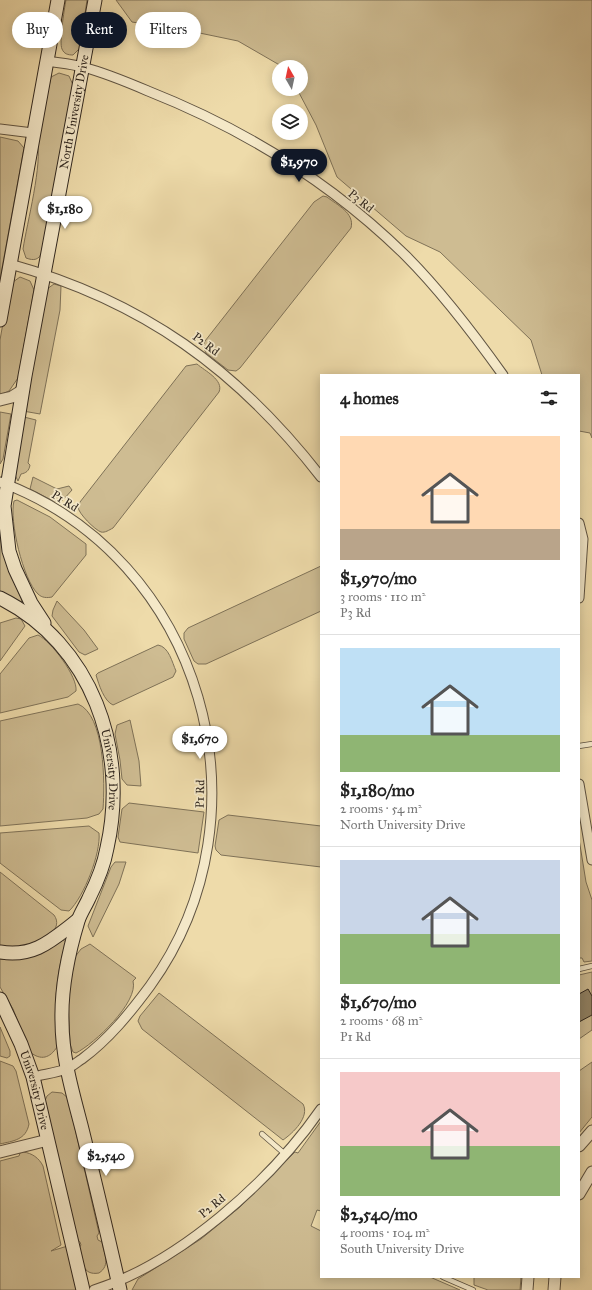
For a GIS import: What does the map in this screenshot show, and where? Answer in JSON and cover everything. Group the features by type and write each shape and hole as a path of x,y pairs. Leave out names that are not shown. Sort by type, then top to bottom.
{"main road":[{"path":"0,320 58,0"},
{"name":"North University Drive","path":"23,390 95,0"},
{"name":"University Drive","path":"23,390 4,484 4,512 9,551 22,586 48,629 74,660 88,686 105,729 113,774 113,801 107,849 95,884 78,920 66,968 62,995 63,1036 68,1069 119,1286"},
{"name":"University Drive","path":"0,598 25,612 48,629"},
{"name":"University Drive","path":"0,952 21,953 35,949 56,939 78,920"},
{"name":"University Drive","path":"0,999 21,1044 33,1077 83,1290"}],"street":[{"name":"P3 Rd","path":"47,61 83,67 132,84 210,117 287,161 349,205 402,252 436,288 478,340 502,374"},
{"path":"0,129 33,133"},
{"name":"P2 Rd","path":"10,264 44,274 114,302 148,320 191,348 236,383 254,400 296,445 320,476"},
{"path":"0,400 12,398 23,390"},
{"name":"P1 Rd","path":"4,484 30,495 71,518 115,555 139,584 169,628 192,678 204,717 211,763 212,805 207,853 192,907 181,934 160,972 134,1008 91,1052 68,1069"},
{"path":"580,526 583,539 580,583"},
{"path":"580,790 592,860"},
{"path":"33,1077 68,1069"},
{"name":"P2 Rd","path":"94,1290 119,1286 214,1221 244,1195 285,1154 320,1110"},
{"path":"580,1145 592,1131"},
{"path":"0,1152 48,1140"},
{"path":"580,1192 592,1172"},
{"path":"527,1290 528,1278"},
{"path":"554,1290 555,1278"}],"lane":[{"path":"580,746 592,744"},
{"path":"580,969 592,966"},
{"path":"262,1134 285,1154"},
{"path":"445,1278 473,1290"}],"shaded area":[{"path":"66,0 87,0 85,12 71,12 71,48 80,48 73,55 65,53 62,48 63,20"},
{"path":"116,0 592,0 592,438 590,433 580,431 580,374 542,374 531,340 440,252 406,236 337,177 316,125 308,110 308,104 305,104 301,96 308,96 308,60 272,61 238,41 201,33 201,12 135,12 135,22 132,22 127,15 127,12 125,12"},
{"path":"59,73 69,76 73,85 42,252 38,258 31,259 26,258 23,249 34,193 38,163 37,140 51,77"},
{"path":"0,137 18,141 24,148 0,279"},
{"path":"323,196 340,206 348,214 352,223 351,228 240,368 236,371 228,370 206,353 203,346 205,341 314,202"},
{"path":"20,277 30,281 34,290 18,378 9,391 0,395 0,340 9,289 13,282"},
{"path":"54,284 61,286 60,310 40,414 23,411 47,289"},
{"path":"197,364 216,380 220,388 219,392 113,528 104,532 98,531 87,521 79,510 78,507 80,502 186,366"},
{"path":"0,412 11,414 3,459 0,464"},
{"path":"24,417 36,420 28,463 30,467 27,471 21,474 18,481 15,475"},
{"path":"33,477 57,489 69,486 72,490 63,500 53,501 30,489"},
{"path":"17,500 50,517 86,544 86,555 52,597 48,598 38,594 32,587 22,563 15,535 13,510 14,501"},
{"path":"0,538 7,566 22,600 21,603 0,593"},
{"path":"320,566 320,611 206,664 198,664 194,661 184,639 184,633 188,628"},
{"path":"57,601 84,630 98,649 85,655 79,652 52,616"},
{"path":"16,618 21,619 25,626 0,661 0,623"},
{"path":"38,635 50,644 63,660 73,677 76,691 68,697 0,713 0,674 29,638"},
{"path":"158,645 162,646 170,655 176,671 173,677 113,705 110,703 102,692 96,675"},
{"path":"78,704 87,711 94,722 98,735 103,768 103,809 99,814 87,818 0,826 0,721"},
{"path":"130,720 139,761 141,786 127,785 122,779 115,734 117,725"},
{"path":"129,803 204,812 198,853 120,842 118,837 122,809"},
{"path":"228,815 320,826 320,867 221,855 216,850 215,846 219,820"},
{"path":"89,826 99,833 97,852 86,885 69,911 61,910 0,863 0,833"},
{"path":"580,845 586,882 592,900 592,961 584,962 582,958 580,958"},
{"path":"115,862 126,862 119,884 93,937 88,926 111,867"},
{"path":"0,872 54,915 56,920 55,929 47,937 37,943 25,947 0,948"},
{"path":"63,940 66,942 62,955 56,994 57,1047 48,1056 38,1057 30,1052 13,1009 0,987 0,959 9,960 33,956 49,949"},
{"path":"90,944 136,978 133,981 133,990 129,1000 114,1022 93,1041 76,1053 73,1052 70,1044 68,997 75,957 81,949"},
{"path":"592,972 592,1030 580,1038 580,975"},
{"path":"159,993 303,1104 305,1109 304,1114 296,1129 283,1140 142,1029 138,1021 140,1016"},
{"path":"0,1027 10,1051 10,1056 7,1058 0,1056"},
{"path":"0,1061 13,1066 16,1071 29,1124 22,1137 14,1141 0,1144"},
{"path":"592,1062 592,1117 580,1132 580,1070"},
{"path":"52,1092 62,1093 68,1098 99,1233 97,1236 98,1240 102,1242 106,1259 103,1270 99,1273 89,1272 86,1270 82,1262 79,1248 81,1245 77,1240 44,1103 47,1096"},
{"path":"320,1122 320,1211 317,1210 311,1226 320,1230 320,1278 432,1278 460,1290 132,1290 138,1279 201,1239 240,1207 295,1152 298,1153"},
{"path":"23,1152 35,1156 43,1166 61,1245 51,1251 71,1245 83,1290 0,1290 0,1161 19,1156 20,1153"},
{"path":"474,1278 521,1278 520,1290 488,1290 474,1285"}],"building":[{"path":"588,989 592,996 592,1015 580,1021 580,993"}]}
